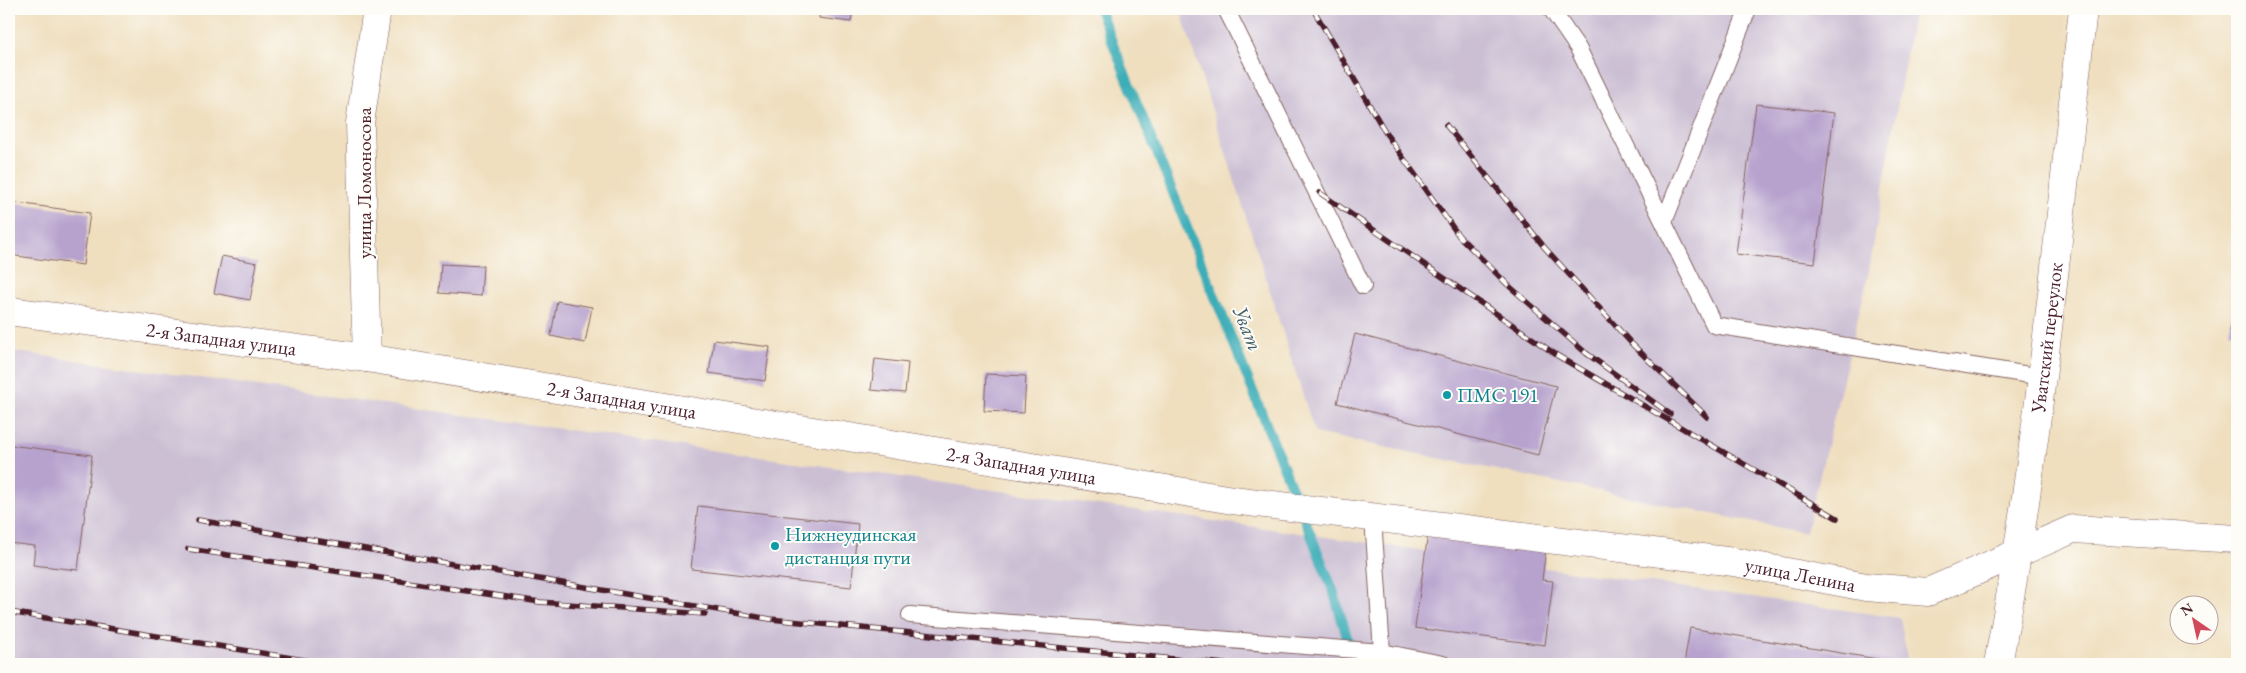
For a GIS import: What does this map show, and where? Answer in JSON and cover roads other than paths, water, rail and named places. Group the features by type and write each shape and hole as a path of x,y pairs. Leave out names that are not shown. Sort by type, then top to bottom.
{"street":[{"name":"улица Ломоносова","path":"367,358 360,123 377,9"},
{"name":"Уватский переулок","path":"1998,664 2018,555 2042,378 2083,9"},
{"name":"2-я Западная улица","path":"9,310 367,358 1233,500 1363,516"},
{"name":"улица Ленина","path":"1363,516 1734,562 1866,587 1928,592 2018,555 2073,529 2237,540"}],"lane":[{"path":"1226,9 1363,286"},
{"path":"1552,9 1578,48 1714,324 2042,378"},
{"path":"1664,222 1748,9"},
{"path":"1363,516 1382,652"},
{"path":"910,615 1382,652 1443,664"}],"waterway":[{"name":"Уват","path":"1099,9 1333,590 1355,664"}],"railway":[{"path":"1313,9 1387,135 1459,236 1508,285 1586,353 1670,414"},
{"path":"1446,125 1545,248 1632,344 1707,417"},
{"path":"1320,193 1558,356 1837,518"},
{"path":"198,520 770,619 1225,664"},
{"path":"188,549 540,602 705,614"},
{"path":"9,612 329,664"}],"place":[{"name":"ПМС 191","path":"1447,395"},
{"name":"Нижнеудинская дистанция пути","path":"775,546"}]}
